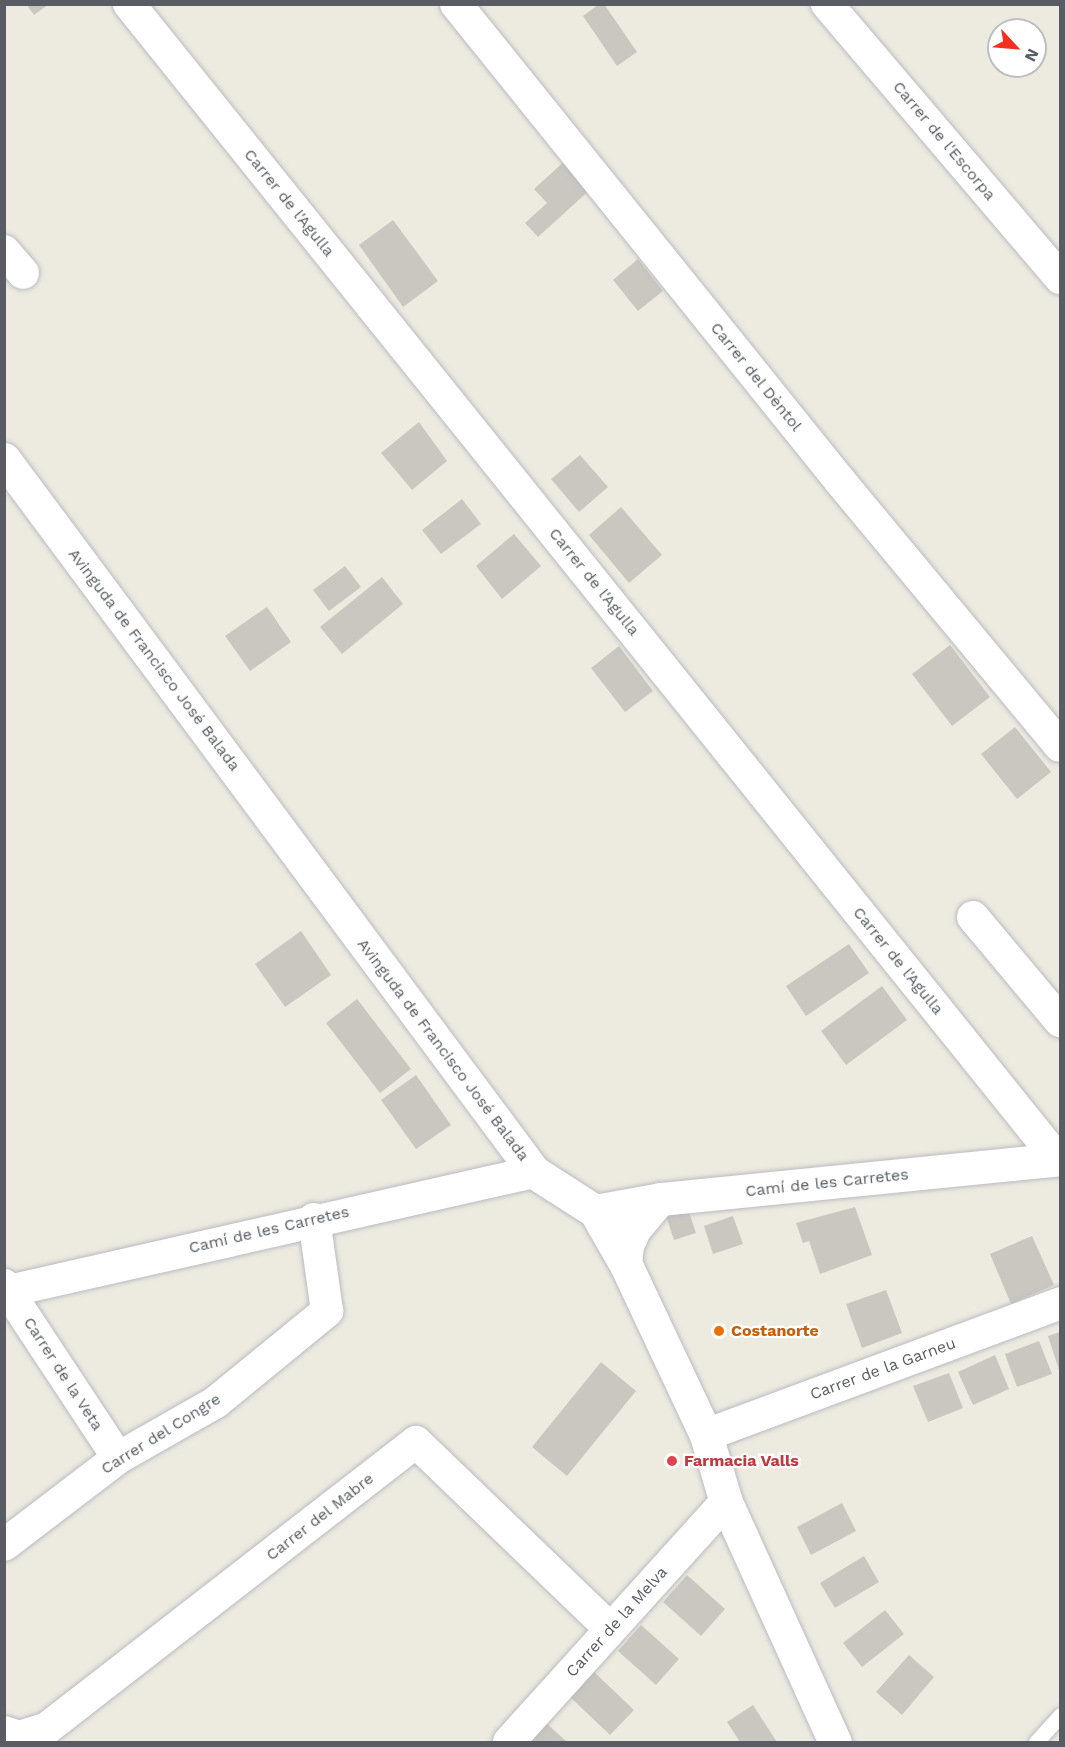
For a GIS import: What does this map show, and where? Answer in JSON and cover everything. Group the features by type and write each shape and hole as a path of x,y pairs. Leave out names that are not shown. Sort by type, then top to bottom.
{"street":[{"name":"Carrer de l'Agulla","path":"129,4 1059,1160"},
{"name":"Carrer del Dèntol","path":"456,4 848,490 1060,746"},
{"name":"Carrer de l'Escorpa","path":"827,4 1060,278"},
{"name":"Avinguda de Francisco José Balada","path":"4,459 534,1172 595,1211 626,1265 706,1435 726,1502 835,1743"},
{"path":"973,917 1060,1021"},
{"name":"Camí de les Carretes","path":"595,1211 661,1199 1059,1160"},
{"name":"Camí de les Carretes","path":"6,1289 534,1172"},
{"path":"626,1265 628,1246 636,1230 661,1199"},
{"name":"Carrer del Congre","path":"4,1545 118,1458 216,1402 327,1311 314,1219"},
{"name":"Carrer de la Veta","path":"6,1289 118,1458"},
{"name":"Carrer de la Garneu","path":"706,1435 1060,1303"},
{"name":"Carrer del Mabre","path":"4,1732 19,1737 46,1730 416,1442 610,1629"},
{"name":"Carrer de la Melva","path":"509,1743 726,1502"}],"lane":[{"path":"1036,1743 1060,1715"}],"building":[{"path":"26,4 49,4 34,15"},
{"path":"599,4 604,4 637,52 617,66 583,16"},
{"path":"568,158 593,187 538,237 525,223 547,203 534,189"},
{"path":"393,220 438,281 403,307 359,245"},
{"path":"638,259 663,291 638,311 613,280"},
{"path":"419,422 447,461 412,490 381,453"},
{"path":"580,455 608,487 579,512 551,479"},
{"path":"462,499 481,524 441,554 422,530"},
{"path":"621,507 662,555 629,583 589,535"},
{"path":"514,534 541,566 502,599 476,566"},
{"path":"345,566 361,587 329,611 313,590"},
{"path":"382,577 403,604 342,654 320,627"},
{"path":"267,607 291,642 250,671 225,636"},
{"path":"950,645 990,697 952,726 912,674"},
{"path":"619,646 653,691 625,712 591,668"},
{"path":"1015,727 1051,772 1017,799 981,754"},
{"path":"301,931 331,975 285,1007 255,964"},
{"path":"849,944 869,973 806,1016 786,986"},
{"path":"882,986 907,1020 846,1065 821,1031"},
{"path":"357,999 411,1069 380,1093 326,1023"},
{"path":"416,1075 451,1125 416,1149 381,1100"},
{"path":"855,1207 872,1255 820,1274 809,1241 803,1243 796,1223"},
{"path":"688,1209 696,1233 674,1240 666,1216"},
{"path":"733,1216 743,1244 713,1254 704,1226"},
{"path":"1032,1236 1054,1285 1011,1304 990,1254"},
{"path":"886,1290 902,1333 862,1348 846,1304"},
{"path":"1060,1332 1060,1373 1048,1336"},
{"path":"1039,1341 1052,1374 1017,1387 1005,1354"},
{"path":"995,1355 1009,1389 973,1405 958,1372"},
{"path":"601,1362 636,1391 567,1476 532,1447"},
{"path":"949,1373 963,1408 928,1422 913,1386"},
{"path":"842,1503 856,1531 811,1555 797,1527"},
{"path":"864,1556 879,1582 835,1608 820,1583"},
{"path":"687,1575 725,1609 701,1636 663,1602"},
{"path":"885,1610 904,1634 862,1667 843,1643"},
{"path":"641,1625 679,1659 656,1685 618,1651"},
{"path":"909,1655 934,1677 902,1715 876,1692"},
{"path":"593,1671 634,1710 610,1735 569,1696"},
{"path":"753,1705 777,1742 740,1742 727,1722"},
{"path":"543,1720 567,1742 523,1742"}],"place":[{"name":"Costanorte","path":"719,1331"},
{"name":"Farmacia Valls","path":"672,1461"}]}
